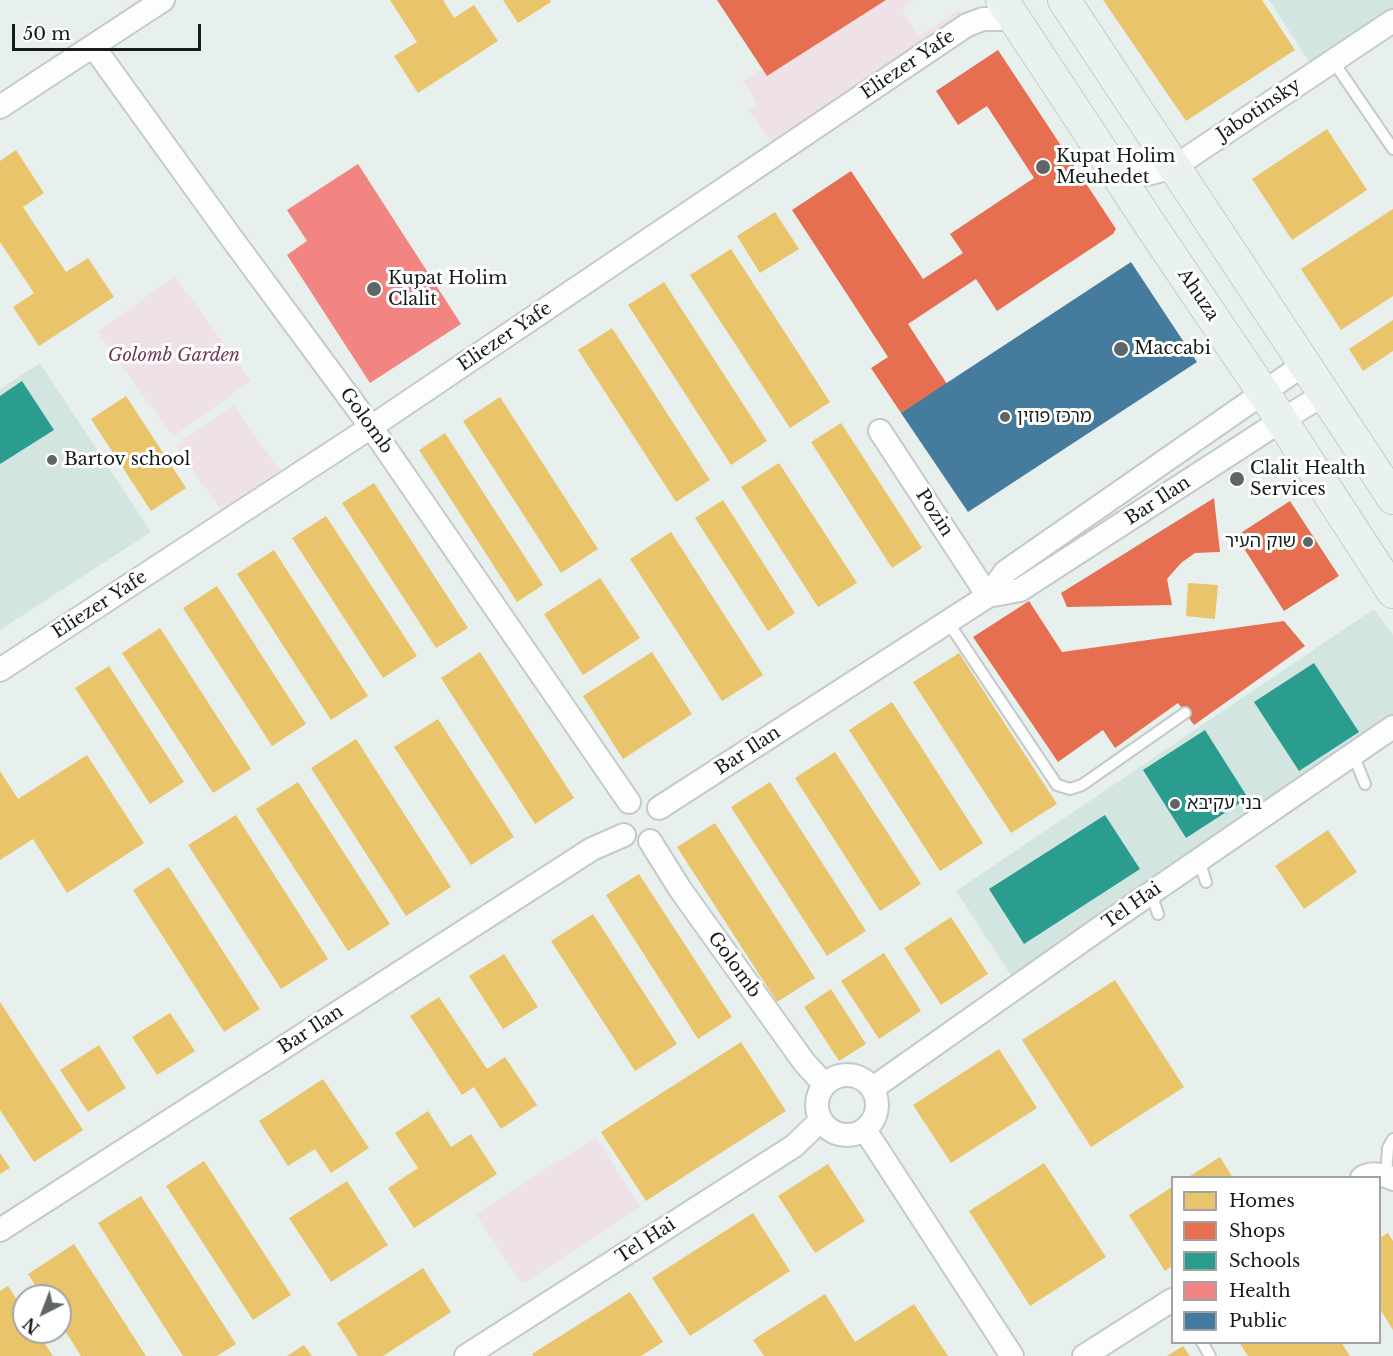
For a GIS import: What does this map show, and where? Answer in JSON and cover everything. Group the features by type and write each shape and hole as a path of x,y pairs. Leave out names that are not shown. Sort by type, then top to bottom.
{"main road":[{"path":"1064,0 1393,498"},
{"name":"Ahuza","path":"1008,10 1282,420 1393,592"}],"street":[{"path":"0,107 164,0"},
{"name":"Eliezer Yafe","path":"0,670 371,427 969,23 1008,10"},
{"name":"Jabotinsky","path":"1117,175 1147,174 1174,167 1393,21"},
{"name":"Golomb","path":"93,46 371,427 629,802"},
{"name":"Bar Ilan","path":"659,808 988,596 1005,572 1303,365"},
{"name":"Bar Ilan","path":"988,596 1020,590 1323,394"},
{"name":"Pozin","path":"880,431 988,596"},
{"name":"Tel Hai","path":"873,1088 1155,903 1198,860 1353,754 1392,731"},
{"path":"649,800 659,808 663,822 661,830 650,841 632,841 624,835 620,828 620,814 629,802 649,800"},
{"name":"Bar Ilan","path":"0,1230 592,849 624,835"},
{"name":"Golomb","path":"650,841 680,890 804,1062 824,1084"},
{"path":"847,1074 857,1076 866,1080 873,1088 877,1096 878,1108 875,1118 865,1130 849,1136 838,1134 821,1120 817,1099 824,1084 837,1076 847,1074"},
{"name":"Tel Hai","path":"466,1356 794,1146 821,1120"},
{"path":"865,1130 1011,1356"},
{"path":"1364,1176 1366,1174 1390,1177"},
{"path":"1084,1356 1171,1301"}],"lane":[{"path":"1333,61 1393,149"},
{"path":"948,622 1057,784 1070,789 1082,785 1185,713"},
{"path":"1353,754 1365,784"},
{"path":"1198,860 1206,882"},
{"path":"1390,1177 1388,1148 1393,1139"}],"shaded area":[{"path":"1269,0 1393,0 1393,9 1310,63"},
{"name":"Bartov school","path":"40,363 151,532 0,630 0,389"},
{"name":"בני עקיבא","path":"1374,609 1393,635 1393,718 1012,977 956,891"}],"green space":[{"path":"886,0 916,0 902,9 919,36 959,10 967,25 777,153 748,109 757,104 743,81 761,69 767,76"},
{"name":"Golomb Garden","path":"175,276 251,381 173,437 97,332"},
{"path":"234,405 280,471 221,511 176,445"},
{"path":"596,1137 641,1207 522,1284 476,1214"}],"building: Homes":[{"path":"390,0 443,0 454,18 474,5 498,41 418,93 394,56 417,42"},
{"path":"503,0 550,0 551,2 518,23"},
{"path":"1103,0 1262,0 1295,50 1186,121"},
{"path":"1327,129 1367,190 1292,240 1252,179"},
{"path":"16,150 44,193 23,207 66,272 88,258 114,297 39,346 13,307 34,293 0,242 0,161"},
{"path":"1393,209 1393,296 1341,330 1301,269"},
{"path":"775,212 799,249 760,273 737,236"},
{"path":"731,249 830,402 790,428 690,275"},
{"path":"664,282 767,441 731,465 628,305"},
{"path":"1393,320 1393,351 1363,371 1349,349"},
{"path":"612,328 710,480 676,502 578,350"},
{"path":"126,396 186,488 151,511 91,419"},
{"path":"500,397 598,549 561,573 463,421"},
{"path":"841,423 922,548 892,568 811,442"},
{"path":"445,433 543,585 517,602 419,450"},
{"path":"779,463 857,583 818,607 741,487"},
{"path":"374,483 468,628 436,648 342,503"},
{"path":"723,500 795,613 768,631 695,518"},
{"path":"326,516 417,656 383,678 292,538"},
{"path":"671,532 763,675 722,701 630,559"},
{"path":"274,550 368,696 331,720 237,574"},
{"path":"600,578 640,638 583,675 544,614"},
{"path":"1188,583 1218,585 1215,619 1186,616"},
{"path":"217,586 306,724 272,746 183,608"},
{"path":"160,628 251,769 213,793 122,653"},
{"path":"480,652 574,798 535,824 441,678"},
{"path":"652,652 692,714 623,759 583,696"},
{"path":"959,653 1057,804 1011,833 913,682"},
{"path":"109,666 184,782 150,804 75,688"},
{"path":"892,702 983,843 940,871 849,730"},
{"path":"438,719 514,837 471,865 394,747"},
{"path":"356,739 451,887 406,916 311,768"},
{"path":"835,752 921,884 880,911 795,778"},
{"path":"87,755 144,843 67,893 33,839 0,860 0,771 18,799"},
{"path":"298,782 390,924 348,951 256,809"},
{"path":"770,782 866,931 827,956 731,807"},
{"path":"236,815 328,959 281,989 188,845"},
{"path":"715,823 815,978 777,1002 677,847"},
{"path":"1328,830 1357,872 1304,909 1275,866"},
{"path":"169,867 260,1009 224,1032 133,890"},
{"path":"639,874 732,1017 698,1039 606,895"},
{"path":"593,914 677,1044 635,1071 551,941"},
{"path":"951,917 988,974 941,1005 904,948"},
{"path":"884,953 921,1011 879,1039 841,981"},
{"path":"504,954 538,1007 503,1029 469,976"},
{"path":"1115,980 1184,1087 1091,1147 1022,1040"},
{"path":"831,989 866,1044 839,1061 804,1007"},
{"path":"439,997 487,1069 505,1057 537,1105 501,1129 474,1087 462,1095 410,1016"},
{"path":"0,1002 83,1130 34,1162 0,1110"},
{"path":"170,1013 195,1051 157,1075 132,1037"},
{"path":"741,1042 786,1111 646,1201 601,1132"},
{"path":"99,1045 126,1088 88,1112 60,1070"},
{"path":"999,1049 1037,1108 951,1163 913,1105"},
{"path":"323,1079 369,1148 331,1173 315,1149 288,1166 259,1121"},
{"path":"428,1111 451,1147 471,1134 497,1174 414,1228 388,1188 418,1168 395,1133"},
{"path":"0,1153 10,1168 0,1174"},
{"path":"1220,1157 1232,1176 1190,1176"},
{"path":"204,1161 291,1295 253,1320 166,1186"},
{"path":"1044,1163 1106,1257 1030,1306 969,1211"},
{"path":"828,1164 865,1221 815,1253 778,1196"},
{"path":"347,1181 388,1245 331,1282 289,1218"},
{"path":"1171,1188 1171,1267 1165,1271 1129,1215"},
{"path":"141,1196 236,1344 217,1356 183,1356 98,1223"},
{"path":"753,1213 790,1271 690,1336 652,1278"},
{"path":"1388,1233 1393,1241 1393,1330 1381,1311 1381,1237"},
{"path":"74,1244 146,1356 81,1356 72,1342 72,1284 34,1284 28,1274"},
{"path":"423,1268 451,1312 383,1356 358,1356 337,1323"},
{"path":"8,1286 12,1292 12,1344 45,1344 53,1356 0,1356 0,1291"},
{"path":"630,1292 663,1342 641,1356 533,1356 532,1354"},
{"path":"825,1294 855,1342 914,1304 948,1356 764,1356 753,1340"},
{"path":"1240,1344 1342,1344 1350,1356 1248,1356"},
{"path":"304,1345 312,1356 287,1356"},
{"path":"1183,1346 1190,1356 1167,1356"}],"building: Shops":[{"path":"717,0 886,0 767,76"},
{"path":"998,50 1116,229 1113,234 997,311 976,279 908,324 947,384 901,413 871,368 888,357 792,210 851,171 923,279 963,253 950,234 1034,178 987,106 958,125 936,91"},
{"path":"1214,498 1220,552 1195,553 1181,563 1167,579 1172,605 1067,607 1061,593"},
{"path":"1290,501 1339,576 1284,611 1236,536"},
{"path":"1029,601 1062,652 1284,621 1305,646 1194,725 1178,703 1115,748 1103,730 1058,762 973,637"}],"building: Schools":[{"path":"22,381 54,430 0,464 0,396"},
{"path":"1314,663 1359,732 1299,771 1254,702"},
{"path":"1205,730 1248,798 1186,838 1143,770"},
{"path":"1105,815 1140,869 1024,944 989,889"}],"building: Health":[{"name":"Kupat Holim Clalit","path":"358,164 461,324 370,383 287,255 307,241 287,210"}],"building: Public":[{"name":"מרכז פוזין","path":"1131,262 1197,362 968,512 901,413"}],"place":[{"name":"Kupat Holim Meuhedet","path":"1043,167"},
{"name":"Kupat Holim Clalit","path":"374,289"},
{"name":"Maccabi","path":"1121,349"},
{"name":"מרכז פוזין","path":"1005,417"},
{"name":"Bartov school","path":"52,460"},
{"name":"Clalit Health Services","path":"1237,479"},
{"name":"שוק העיר","path":"1308,542"},
{"name":"בני עקיבא","path":"1175,804"}]}
